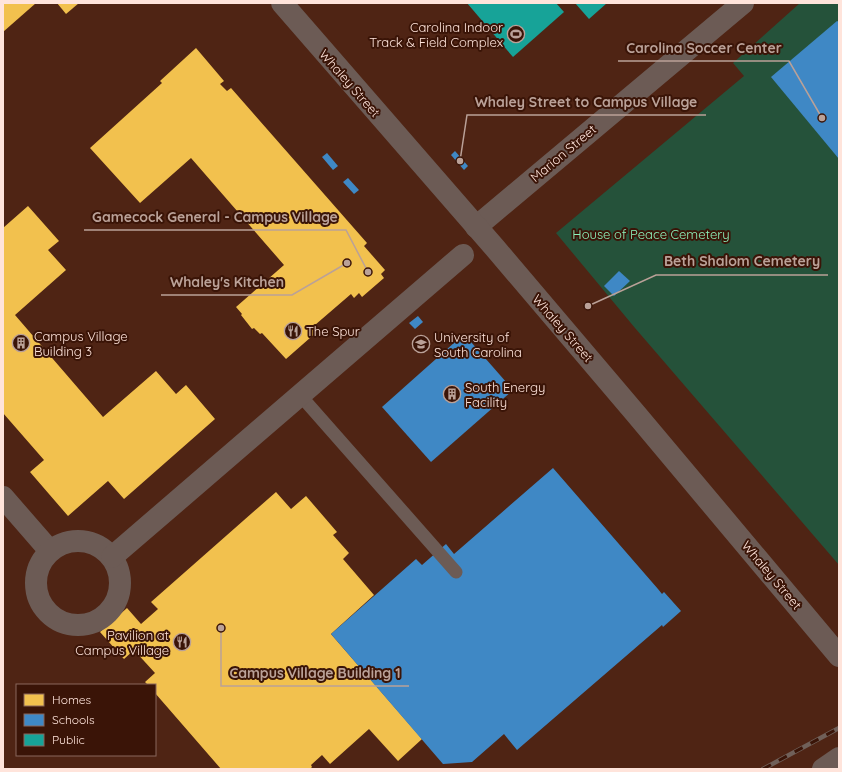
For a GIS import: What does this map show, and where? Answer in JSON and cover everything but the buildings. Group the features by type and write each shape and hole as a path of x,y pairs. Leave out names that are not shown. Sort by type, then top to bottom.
{"street":[{"name":"Whaley Street","path":"282,3 686,473 839,656"},
{"name":"Marion Street","path":"476,227 743,3"},
{"path":"112,557 463,255"},
{"path":"3,497 50,551"},
{"path":"71,541 82,541 93,543 112,557 118,569 120,583 118,596 111,609 101,618 88,624 74,625 61,621 49,613 41,602 36,589 37,575 42,562 50,551 71,541"},
{"path":"823,769 839,758"}],"lane":[{"path":"300,395 456,572"}],"shaded area":[{"name":"University of South Carolina","path":"3,3 839,3 839,769 3,769"}],"green space":[{"name":"House of Peace Cemetery","path":"800,3 839,3 839,565 635,328 556,233 744,76 733,63"}],"railway":[{"path":"763,769 839,728"}],"place":[{"name":"Carolina Indoor Track & Field Complex","path":"516,34"},
{"name":"Carolina Soccer Center","path":"822,118"},
{"name":"Whaley Street to Campus Village","path":"460,161"},
{"name":"Whaley's Kitchen","path":"347,263"},
{"name":"Gamecock General - Campus Village","path":"368,272"},
{"name":"Beth Shalom Cemetery","path":"588,306"},
{"name":"The Spur","path":"293,331"},
{"name":"Campus Village Building 3","path":"21,343"},
{"name":"University of South Carolina","path":"421,344"},
{"name":"South Energy Facility","path":"452,394"},
{"name":"Campus Village Building 1","path":"221,628"},
{"name":"Pavilion at Campus Village","path":"182,642"}]}
